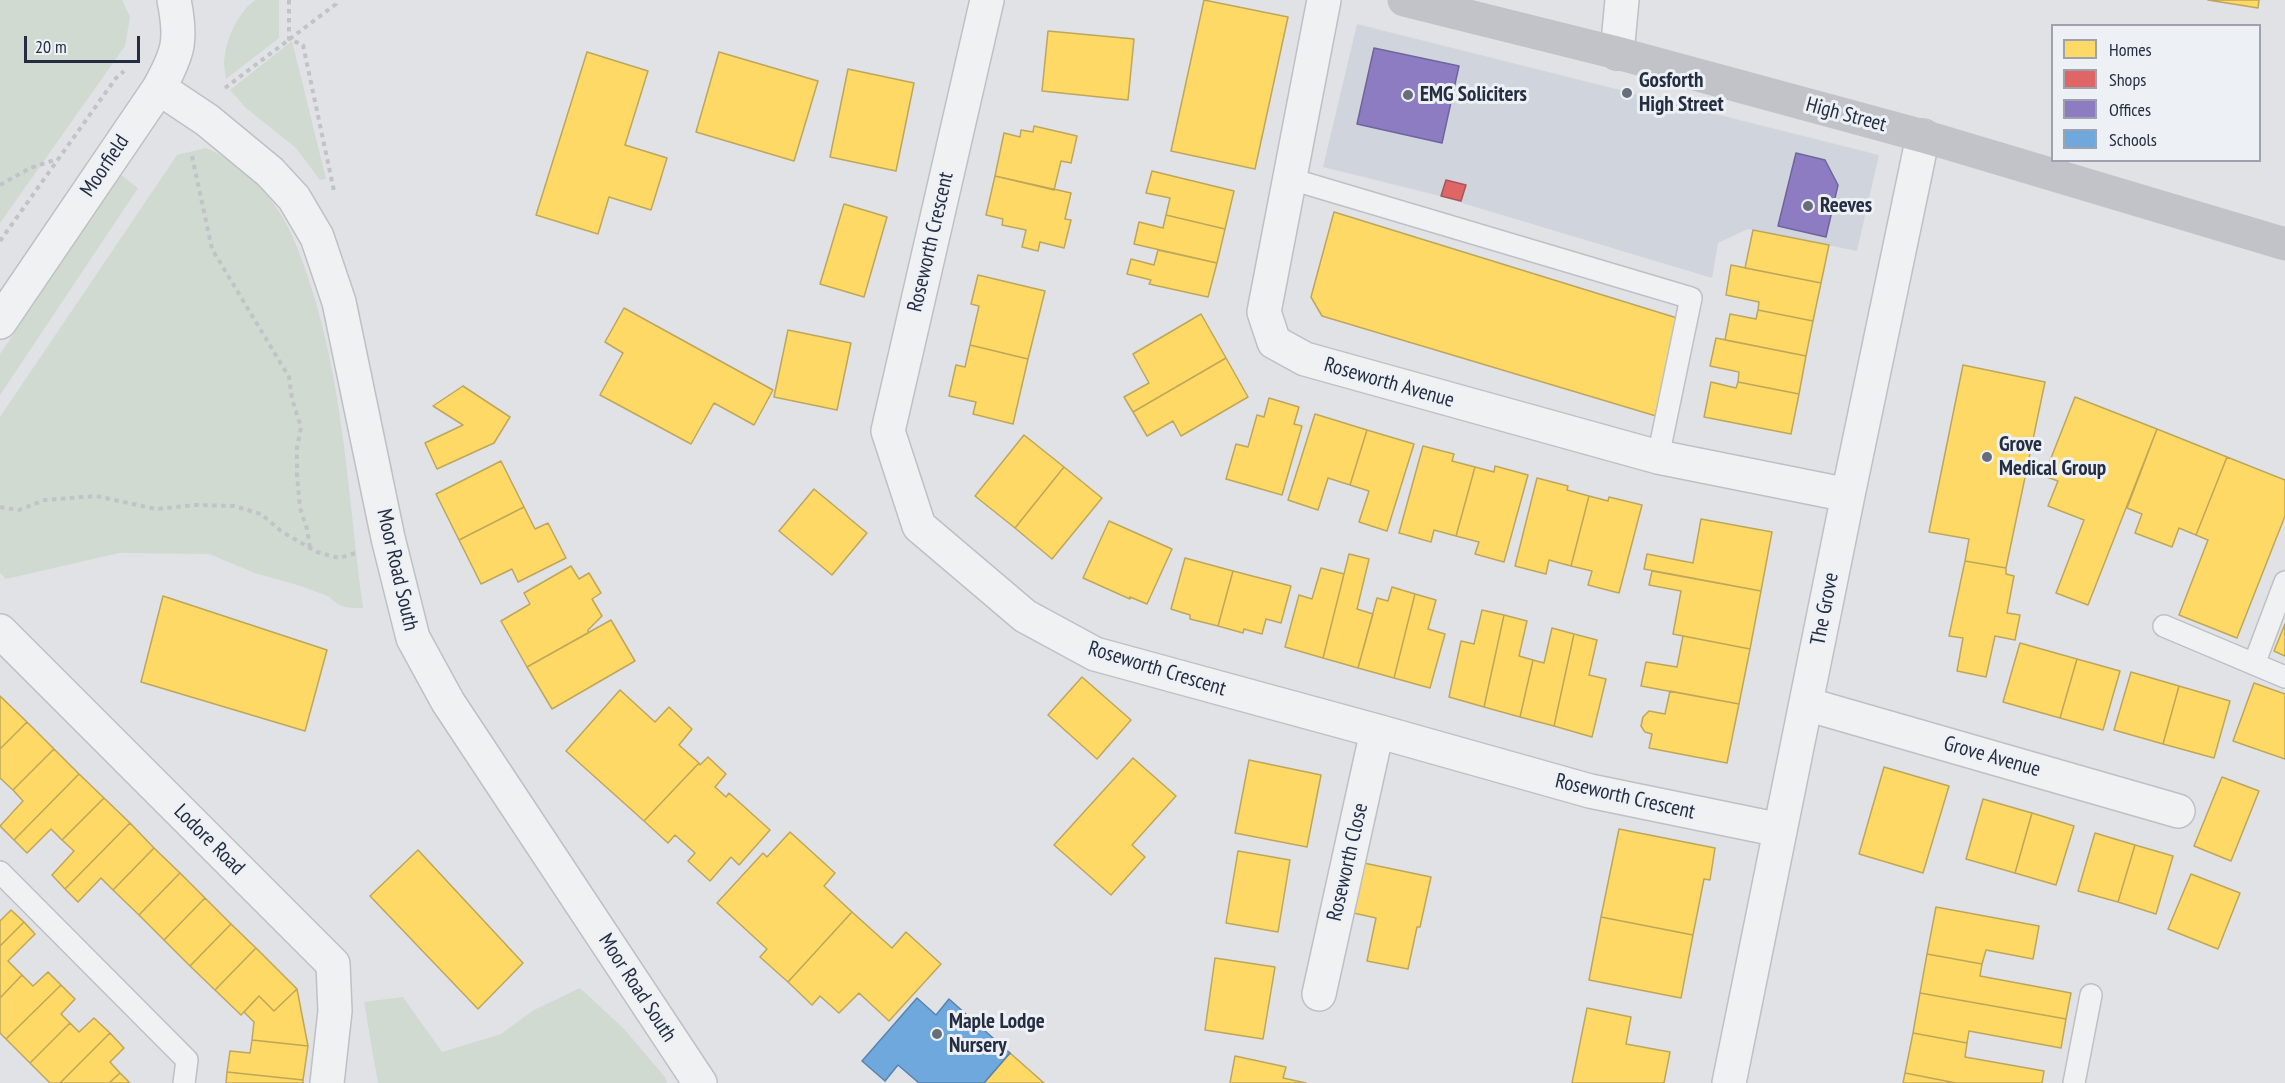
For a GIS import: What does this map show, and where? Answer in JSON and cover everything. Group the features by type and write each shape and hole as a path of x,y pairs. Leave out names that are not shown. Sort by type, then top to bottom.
{"main road":[{"name":"High Street","path":"1404,0 1617,52 1923,136 2285,244"}],"street":[{"name":"Moorfield","path":"0,322 159,88 171,66 179,42 179,22 174,0"},
{"name":"Roseworth Crescent","path":"987,0 888,431 919,526 1025,616 1095,654 1377,730 1590,791 1780,830"},
{"name":"Roseworth Avenue","path":"1324,0 1264,312 1274,342 1305,359 1658,457 1848,495"},
{"path":"1617,52 1622,0"},
{"name":"Moor Road South","path":"159,88 207,120 270,172 294,198 317,237 339,302 388,538 413,638 448,702 700,1083"},
{"name":"The Grove","path":"1729,1083 1923,136"},
{"name":"Lodore Road","path":"0,632 333,964 335,1011 327,1083"},
{"name":"Grove Avenue","path":"1806,704 2178,811"},
{"name":"Roseworth Close","path":"1318,994 1377,730"}],"lane":[{"path":"1291,179 1691,298 1658,457"},
{"path":"2254,664 2285,582"},
{"path":"2164,626 2285,677"},
{"path":"0,872 187,1060 184,1083"},
{"path":"2074,1083 2091,995"}],"path":[{"path":"289,0 289,39"},
{"path":"310,548 308,529 300,508 297,475 297,448 301,427 292,399 289,377 212,249 189,140 207,120 226,86 336,4 336,0"},
{"path":"289,39 303,45 338,209 309,224"},
{"path":"0,185 30,168 58,159 0,241"},
{"path":"0,507 19,510 45,500 96,496 156,509 196,505 234,506 261,514 281,531 317,552 339,558 358,553 388,538"}],"shaded area":[{"path":"0,0 122,0 130,17 125,46 0,223"},
{"path":"255,0 279,0 279,38 226,79 224,61 228,40 239,17"},
{"path":"1357,24 1879,155 1857,251 1748,229 1718,243 1712,278 1432,194 1323,167"},
{"path":"292,41 326,179 320,180 296,148 246,108 230,90"},
{"path":"206,148 228,160 248,175 273,202 293,237 309,280 321,320 338,401 363,608 341,605 330,597 255,573 209,554 119,553 6,579 0,573 0,417 177,155"},
{"path":"121,175 138,188 0,395 0,354"},
{"path":"580,988 624,1029 665,1077 667,1083 378,1083 364,1002 403,997 442,1052 501,1034 534,1010"}],"building: Homes":[{"path":"1204,0 1288,17 1255,169 1171,151"},
{"path":"2208,0 2259,0 2258,8"},
{"path":"1048,31 1134,39 1128,100 1042,91"},
{"path":"587,52 648,71 625,145 667,158 651,210 609,197 598,234 536,215"},
{"path":"719,52 818,81 794,161 696,132"},
{"path":"848,69 914,83 896,171 830,157"},
{"path":"1034,126 1077,136 1071,163 1061,161 1054,190 995,176 1004,133 1020,137 1021,130 1033,132"},
{"path":"1152,171 1234,191 1225,229 1166,215 1170,198 1146,193"},
{"path":"995,176 1071,193 1065,219 1071,220 1064,248 1040,242 1038,251 1022,247 1026,230 1002,225 1003,219 986,215"},
{"path":"844,204 887,217 864,297 820,284"},
{"path":"1334,212 1677,318 1656,416 1322,316 1311,297"},
{"path":"1166,215 1225,229 1217,263 1134,244 1139,222 1163,228"},
{"path":"1753,230 1829,245 1821,283 1745,268"},
{"path":"1158,250 1217,263 1208,297 1149,284 1151,280 1127,274 1131,259 1154,265"},
{"path":"1731,265 1821,283 1813,321 1758,310 1759,302 1726,295"},
{"path":"978,275 1045,291 1028,359 970,345 979,306 971,304"},
{"path":"624,308 773,390 754,425 714,403 691,444 600,395 623,353 605,342"},
{"path":"1758,310 1813,321 1806,356 1725,340 1730,314 1756,319"},
{"path":"1201,314 1226,358 1133,412 1124,397 1149,383 1133,354"},
{"path":"788,330 851,343 837,410 774,397"},
{"path":"1716,338 1806,356 1799,394 1738,382 1739,372 1710,366"},
{"path":"970,345 1028,359 1013,424 973,414 976,402 949,396 956,365 965,367"},
{"path":"1226,358 1248,397 1181,436 1173,421 1147,436 1133,412"},
{"name":"Grove Medical Group","path":"1963,365 2045,382 2006,568 1965,561 1969,539 1929,532"},
{"path":"1711,382 1736,388 1738,382 1799,394 1791,434 1704,417"},
{"path":"463,386 510,417 494,443 437,469 425,443 463,425 433,406"},
{"path":"2075,397 2157,429 2088,605 2056,593 2084,520 2048,506 2058,481 2044,476"},
{"path":"1269,398 1299,407 1294,424 1302,426 1282,495 1226,479 1236,444 1248,447 1257,415 1264,417"},
{"path":"1315,414 1367,430 1350,485 1328,478 1318,510 1288,500"},
{"path":"2157,429 2227,457 2196,535 2179,528 2172,547 2135,533 2142,514 2127,508"},
{"path":"1367,430 1414,444 1387,531 1359,522 1369,491 1350,485"},
{"path":"1024,435 1064,467 1015,528 975,496"},
{"path":"1423,446 1454,454 1452,461 1475,467 1456,536 1434,530 1431,542 1399,533"},
{"path":"2227,457 2285,480 2285,516 2237,638 2179,615 2208,540 2196,535"},
{"path":"501,461 524,507 459,540 436,494"},
{"path":"1495,466 1528,475 1504,562 1475,554 1479,542 1456,536 1475,467 1494,472"},
{"path":"1064,467 1102,498 1052,559 1015,528"},
{"path":"1537,478 1568,486 1567,490 1589,496 1571,566 1549,560 1546,574 1515,566"},
{"path":"814,489 867,533 832,575 779,531"},
{"path":"1589,496 1608,501 1609,497 1642,505 1619,593 1588,585 1592,571 1571,566"},
{"path":"524,507 535,529 548,523 566,558 518,582 512,569 481,584 459,540"},
{"path":"1701,519 1772,532 1761,591 1644,569 1647,554 1693,563"},
{"path":"1109,521 1172,549 1147,604 1083,578"},
{"path":"1349,554 1369,559 1357,609 1373,614 1358,668 1323,658"},
{"path":"1185,558 1233,571 1218,626 1190,619 1190,615 1171,609"},
{"path":"1965,561 2006,568 2006,574 2014,576 2007,613 2020,615 2015,640 1995,636 1986,677 1957,671 1963,638 1949,636"},
{"path":"571,566 579,579 589,573 601,593 592,599 602,616 588,630 588,633 527,667 501,621 530,604 524,593"},
{"path":"1321,568 1344,574 1323,658 1285,647 1299,595 1312,599"},
{"path":"1233,571 1291,586 1281,623 1266,619 1262,634 1244,629 1243,633 1218,626"},
{"path":"1652,571 1761,591 1750,649 1673,634 1681,591 1649,585"},
{"path":"1392,587 1415,594 1394,678 1358,668 1377,598 1388,601"},
{"path":"1415,594 1436,600 1428,629 1445,634 1430,688 1394,678"},
{"path":"163,596 327,650 305,731 141,682"},
{"path":"1482,610 1504,615 1484,707 1449,697 1461,641 1474,644"},
{"path":"1504,615 1527,621 1519,656 1533,660 1520,717 1484,707"},
{"path":"611,620 635,661 552,709 527,667"},
{"path":"2285,624 2285,656 2274,651"},
{"path":"1552,628 1574,634 1554,726 1520,717 1533,660 1544,663"},
{"path":"1574,634 1597,640 1589,675 1606,679 1592,737 1554,726"},
{"path":"1683,636 1750,649 1739,704 1641,686 1646,662 1677,667"},
{"path":"2020,643 2077,659 2060,718 2003,702"},
{"path":"2077,659 2120,671 2103,730 2060,718"},
{"path":"2131,672 2179,686 2163,744 2114,730"},
{"path":"1082,677 1131,720 1097,759 1048,715"},
{"path":"2254,683 2285,694 2285,759 2233,741"},
{"path":"2179,686 2230,701 2214,758 2163,744"},
{"path":"620,690 655,722 669,707 692,729 679,745 699,763 644,821 566,751"},
{"path":"1670,691 1739,704 1727,763 1649,748 1652,734 1645,732 1641,726 1643,717 1649,711 1665,714"},
{"path":"0,696 27,722 0,749"},
{"path":"27,722 54,749 13,790 0,778 0,749"},
{"path":"54,749 79,774 14,840 0,826 23,801 13,790"},
{"path":"708,757 726,774 715,787 726,797 729,793 770,830 739,865 731,857 710,881 688,861 695,853 675,835 668,843 644,821 699,763 700,765"},
{"path":"1133,758 1176,796 1132,845 1145,857 1111,895 1054,845"},
{"path":"1249,760 1321,775 1307,847 1235,833"},
{"path":"1884,767 1949,786 1923,873 1859,854"},
{"path":"79,774 104,798 62,840 51,829 27,853 14,840"},
{"path":"2222,777 2259,791 2231,861 2194,846"},
{"path":"104,798 130,823 65,889 52,875 74,851 62,840"},
{"path":"1983,799 2032,813 2015,873 1966,859"},
{"path":"2032,813 2074,826 2056,885 2015,873"},
{"path":"130,823 154,848 113,890 101,878 78,902 65,889"},
{"path":"1619,829 1715,848 1710,880 1704,879 1693,935 1601,917"},
{"path":"790,832 835,873 824,886 852,912 788,982 760,957 767,949 717,903 763,853 767,857"},
{"path":"2095,833 2135,845 2118,902 2078,891"},
{"path":"2135,845 2173,856 2156,914 2118,902"},
{"path":"154,848 180,873 139,915 113,890"},
{"path":"418,850 523,963 478,1009 370,896"},
{"path":"1238,851 1290,860 1278,932 1226,923"},
{"path":"1359,862 1431,877 1408,969 1367,961 1376,918 1349,912"},
{"path":"180,873 205,898 164,940 139,915"},
{"path":"2191,874 2240,893 2218,949 2168,929"},
{"path":"205,898 231,924 190,966 164,940"},
{"path":"1936,907 2039,926 2033,959 1986,950 1982,964 1927,954"},
{"path":"11,910 24,922 0,946 0,921"},
{"path":"852,912 892,948 906,932 941,964 889,1021 859,993 839,1013 820,996 812,1005 788,982"},
{"path":"1601,917 1693,935 1681,998 1589,980"},
{"path":"24,922 35,934 8,961 22,975 0,998 0,946"},
{"path":"231,924 256,948 215,990 190,966"},
{"path":"256,948 297,989 274,1011 259,996 241,1015 215,990"},
{"path":"1927,954 1982,964 1980,976 2071,993 2066,1019 1920,993"},
{"path":"1215,958 1275,967 1263,1039 1205,1030"},
{"path":"48,972 61,985 6,1039 0,1033 0,998 22,975 33,986"},
{"path":"61,985 75,999 61,1014 70,1023 30,1063 6,1039"},
{"path":"297,989 308,1046 252,1040 254,1022 244,1012 259,996 274,1011"},
{"path":"1920,993 2066,1019 2061,1048 1969,1031 1967,1043 1913,1033"},
{"path":"1587,1008 1631,1017 1626,1044 1670,1052 1664,1083 1572,1083"},
{"path":"94,1018 110,1033 60,1083 50,1083 30,1063 70,1023 79,1032"},
{"path":"110,1033 124,1048 110,1062 120,1073 109,1083 60,1083"},
{"path":"1913,1033 1967,1043 1965,1057 2044,1071 2042,1083 1956,1083 1905,1073"},
{"path":"252,1040 308,1046 303,1080 227,1072 230,1051 250,1053"},
{"path":"1010,1053 1044,1083 984,1083"},
{"path":"1235,1056 1286,1067 1283,1078 1306,1083 1230,1083"},
{"path":"227,1072 303,1080 303,1083 226,1083"},
{"path":"120,1073 130,1083 109,1083"},
{"path":"1905,1073 1956,1083 1903,1083"}],"building: Shops":[{"path":"1446,180 1466,185 1461,201 1441,196"}],"building: Offices":[{"name":"EMG Soliciters","path":"1374,48 1459,66 1442,143 1357,124"},
{"name":"Reeves","path":"1796,153 1825,160 1838,185 1826,237 1778,226"}],"building: Schools":[{"name":"Maple Lodge Nursery","path":"917,998 936,1015 949,999 1010,1053 984,1083 919,1083 898,1065 885,1081 862,1061"}],"place":[{"name":"Gosforth High Street","path":"1627,93"},
{"name":"EMG Soliciters","path":"1408,95"},
{"name":"Reeves","path":"1808,206"},
{"name":"Grove Medical Group","path":"1987,457"},
{"name":"Maple Lodge Nursery","path":"937,1034"}]}
